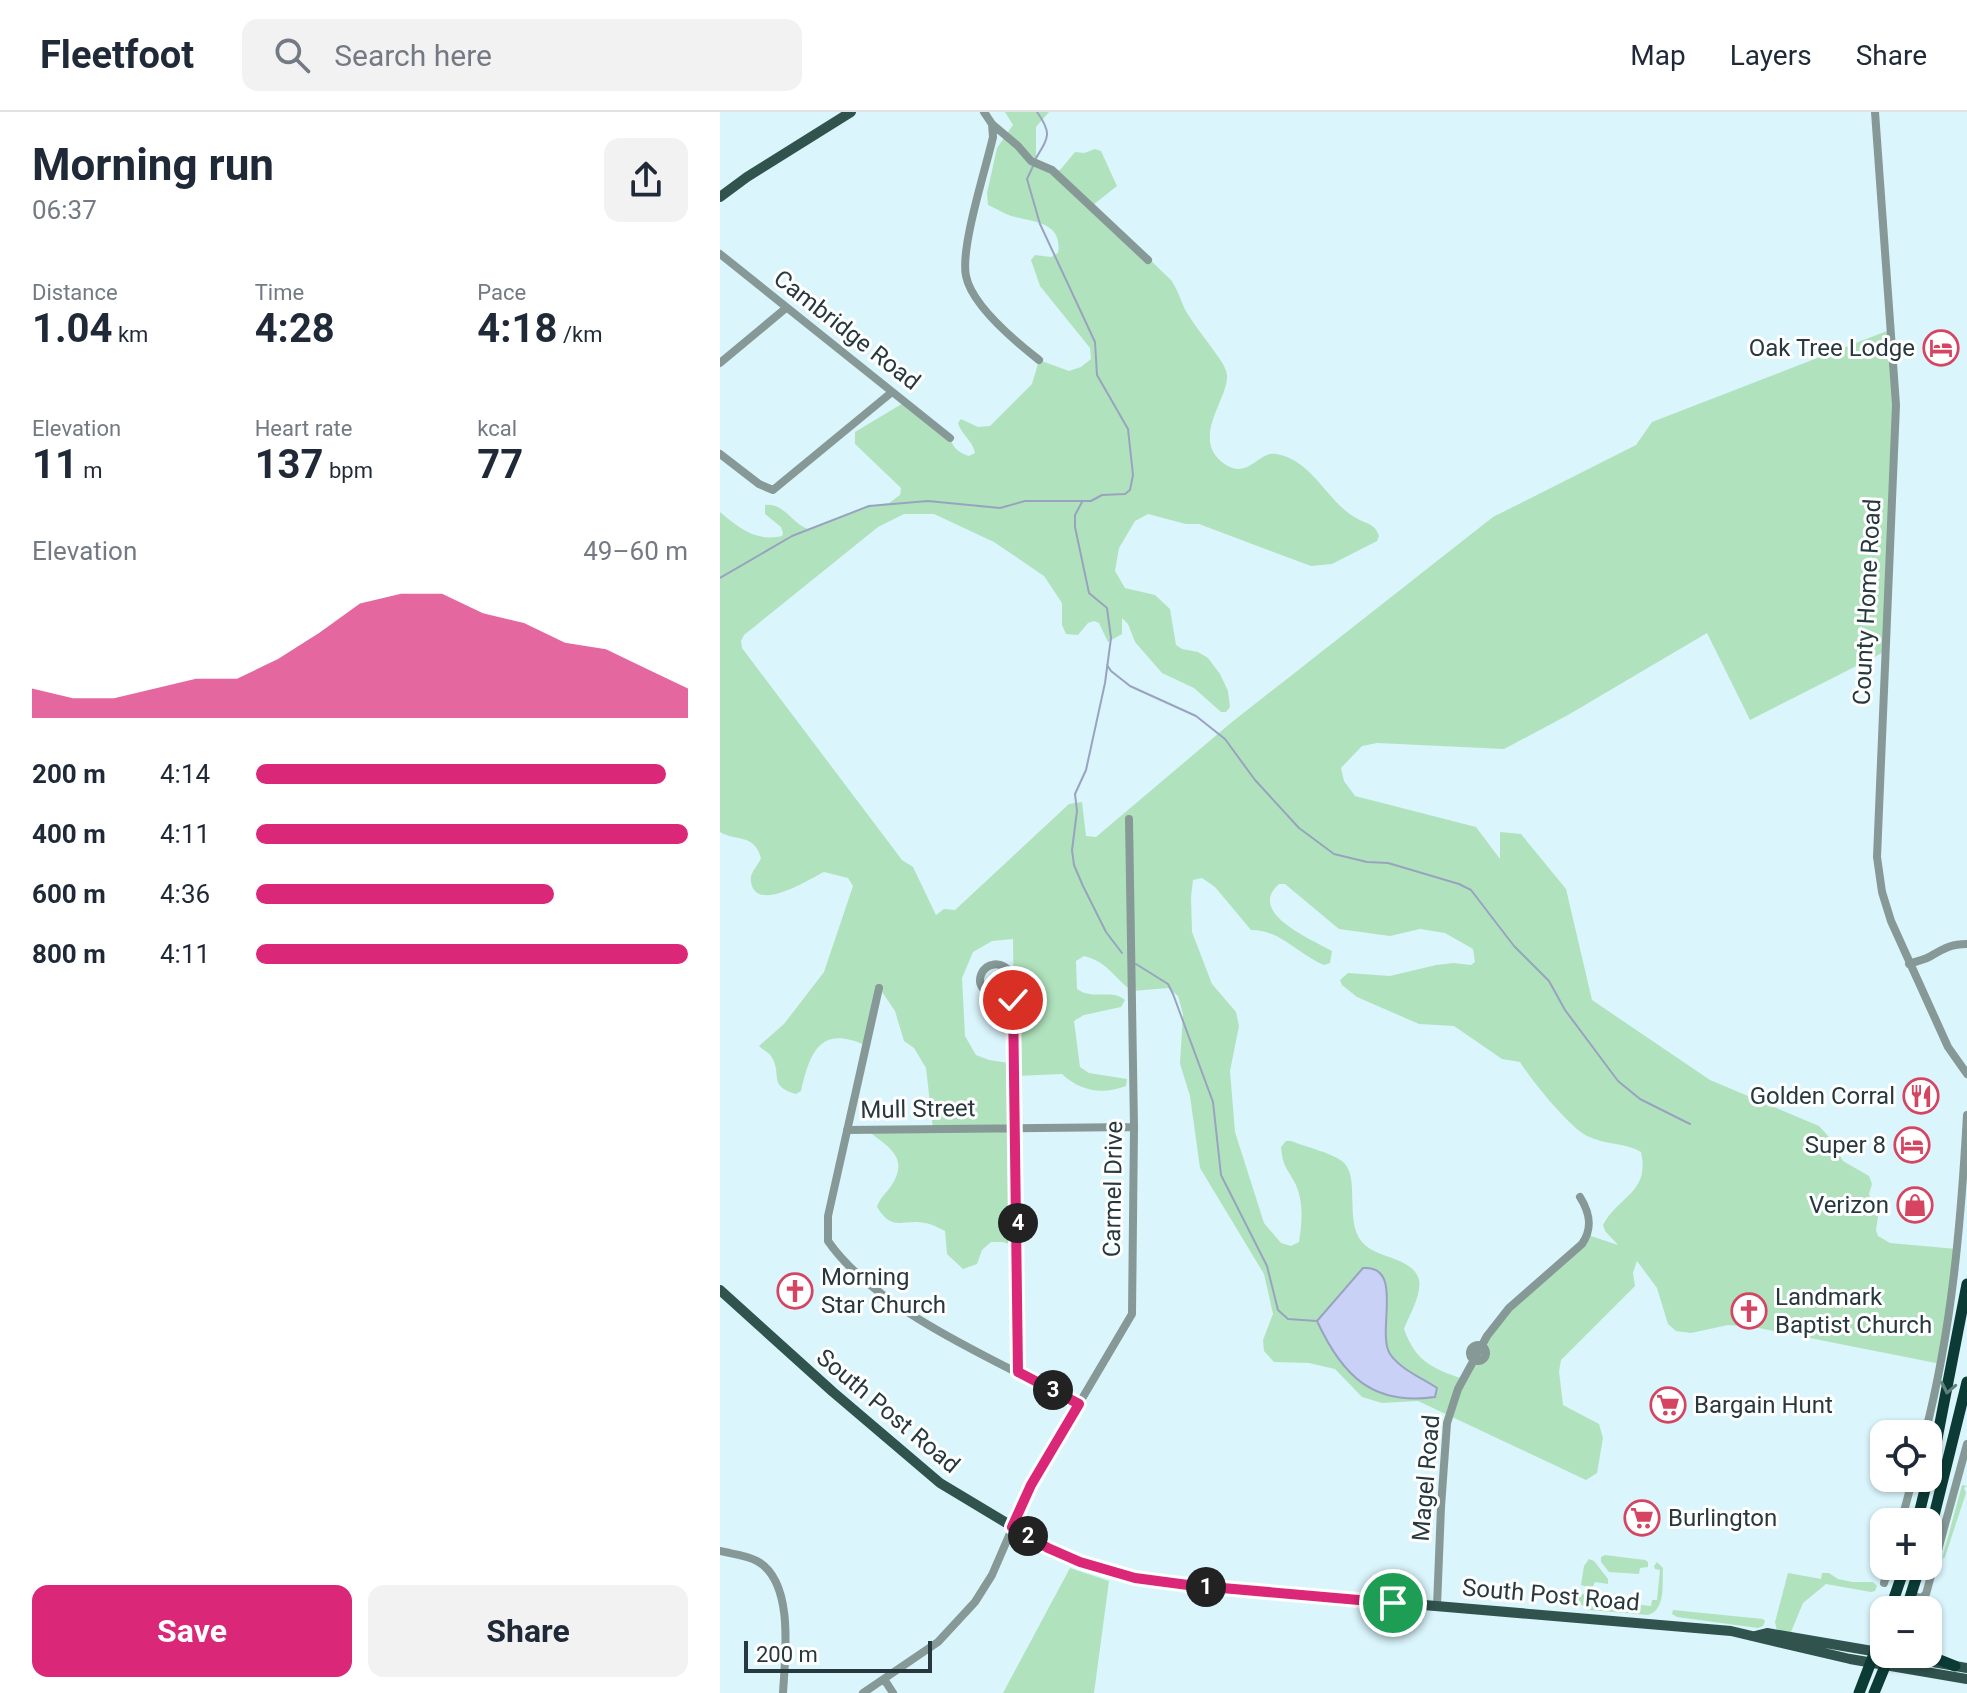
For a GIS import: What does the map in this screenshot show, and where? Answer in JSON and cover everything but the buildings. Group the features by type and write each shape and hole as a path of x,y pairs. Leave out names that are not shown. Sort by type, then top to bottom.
{"highway":[{"path":"1938,1420 1967,1284"},
{"path":"1937,1508 1967,1382"},
{"path":"1911,1595 1916,1580"},
{"path":"1942,1660 1961,1667"},
{"path":"1859,1693 1875,1668"},
{"path":"1874,1693 1880,1668"}],"main road":[{"path":"720,197 851,112"},
{"name":"South Post Road","path":"720,1290 921,1468 1012,1527 1080,1562 1135,1578 1188,1585 1696,1628 1870,1654"},
{"name":"South Post Road","path":"1927,1668 1967,1679"}],"street":[{"path":"984,112 992,124 1033,163 1052,170 1148,260"},
{"name":"County Home Road","path":"1875,112 1896,405 1877,857 1883,896 1909,964 1948,1047 1967,1074"},
{"path":"992,124 993,137 967,249 966,278 982,305 1005,331 1039,360"},
{"name":"Cambridge Road","path":"720,254 950,438"},
{"path":"720,363 786,308"},
{"path":"720,454 759,484 773,490 892,392"},
{"name":"Carmel Drive","path":"863,1693 938,1642 975,1602 992,1575 1031,1485 1132,1314 1134,1127 1129,819"},
{"path":"1909,964 1928,958 1937,950 1953,944 1967,944"},
{"path":"1013,1000 990,996 982,991 979,982 981,972 989,965 999,963 1012,974 1013,1000 1016,1128 1018,1372"},
{"path":"879,988 826,1228 828,1241 878,1290 911,1315 1079,1404"},
{"path":"1928,1420 1952,1293 1967,1115"},
{"name":"Mull Street","path":"847,1130 1134,1127"},
{"name":"Magel Road","path":"1437,1606 1447,1423 1458,1389 1482,1345 1509,1308 1582,1244 1588,1235 1588,1210 1580,1197"},
{"path":"1911,1595 1921,1598 1926,1594 1967,1444"},
{"path":"1944,1481 1957,1485"},
{"path":"720,1551 755,1560 769,1572 777,1588 786,1623 783,1693"},
{"path":"884,1679 893,1693"}],"green space":[{"path":"1005,112 1049,112 1036,127 1036,164 1052,170 1060,170 1075,152 1101,151 1117,186 1093,205 1171,280 1187,313 1225,368 1226,385 1210,432 1210,444 1215,455 1226,465 1241,469 1270,454 1289,458 1310,472 1345,511 1373,526 1379,536 1377,541 1332,564 1311,566 1199,524 1186,524 1148,514 1135,521 1119,548 1115,571 1125,588 1155,595 1170,609 1176,645 1208,658 1220,674 1228,691 1230,707 1226,712 1221,712 1194,688 1162,673 1135,642 1128,624 1122,618 1122,634 1108,642 1099,623 1094,621 1088,623 1078,635 1066,634 1062,625 1062,603 1044,576 994,542 934,514 904,514 878,527 744,635 742,648 902,860 913,867 936,915 944,909 955,910 1069,804 1082,802 1086,836 1096,837 1232,722 1493,517 1636,445 1652,422 1892,329 1895,369 1884,652 1750,720 1707,633 1504,749 1377,743 1362,746 1341,768 1344,781 1355,796 1476,827 1500,859 1500,832 1521,834 1566,889 1592,1000 1710,1080 1819,1126 1843,1161 1869,1176 1872,1184 1869,1194 1878,1217 1878,1236 1890,1243 1957,1249 1941,1364 1754,1327 1728,1325 1691,1333 1676,1331 1668,1324 1657,1288 1637,1261 1633,1273 1635,1286 1561,1360 1559,1371 1563,1405 1599,1424 1603,1438 1597,1473 1586,1480 1418,1401 1382,1403 1362,1397 1335,1369 1309,1363 1274,1362 1264,1351 1263,1340 1273,1314 1264,1274 1200,1168 1190,1096 1180,1064 1183,1014 1178,996 1168,988 1132,991 1105,966 1084,956 1076,961 1077,989 1090,994 1114,995 1125,1000 1121,1007 1084,1015 1074,1021 1080,1067 1089,1073 1127,1079 1126,1086 1100,1091 1084,1088 1062,1074 1015,1076 1013,939 992,941 973,952 962,978 965,1036 976,1055 1009,1063 1013,1069 1018,1247 991,1242 982,1250 977,1264 963,1269 947,1254 945,1231 925,1223 893,1222 877,1207 896,1176 897,1159 867,1130 933,1129 926,1068 914,1048 904,1041 895,1011 880,989 865,1045 837,1038 827,1040 813,1054 801,1091 796,1094 787,1091 779,1083 771,1056 759,1046 784,1024 824,972 853,886 848,878 824,872 784,892 762,895 755,891 751,882 752,873 761,858 758,850 749,841 720,832 720,512 748,532 773,537 782,536 783,533 781,527 765,514 765,505 783,510 808,529 869,506 889,503 900,495 901,488 855,444 855,432 905,402 950,438 957,450 969,456 975,453 958,423 961,419 978,427 990,426 1032,384 1039,360 1069,371 1091,359 1090,348 1040,286 1031,260 1035,255 1051,257 1058,253 1056,235 1045,225 1011,216 988,205 987,193 997,148 1013,125","holes":["1202,878 1215,887 1251,930 1280,938 1324,965 1330,963 1332,951 1298,932 1276,915 1271,905 1271,895 1279,884 1285,884 1339,929 1390,936 1420,929 1445,933 1473,949 1475,962 1471,965 1436,965 1390,976 1348,973 1340,980 1357,997 1419,1024 1454,1026 1502,1059 1520,1062 1551,1102 1579,1131 1594,1139 1641,1152 1643,1166 1637,1185 1603,1225 1618,1245 1588,1235 1509,1308 1463,1379 1426,1362 1409,1340 1404,1329 1418,1296 1418,1277 1408,1265 1362,1242 1354,1222 1351,1177 1342,1161 1324,1152 1286,1141 1281,1147 1283,1159 1298,1190 1301,1205 1299,1242 1291,1246 1281,1243 1264,1223 1235,1132 1230,1071 1239,1026 1236,1012 1212,984 1192,932 1193,880"]},
{"path":"1962,1485 1967,1486 1945,1557 1942,1559"},
{"path":"1601,1557 1645,1560 1648,1567 1640,1568 1639,1574 1609,1572 1601,1562"},
{"path":"1589,1559 1608,1579 1608,1584 1595,1582 1592,1588 1581,1585 1584,1566"},
{"path":"1657,1562 1663,1568 1663,1589 1654,1612 1648,1615 1589,1610 1579,1603 1579,1596 1583,1594 1596,1595 1598,1601 1608,1602 1611,1596 1621,1597 1623,1603 1651,1606 1652,1600 1657,1600 1660,1570 1654,1566"},
{"path":"1070,1568 1109,1581 1094,1693 1003,1693"},
{"path":"1788,1573 1821,1579 1822,1573 1829,1573 1838,1579 1873,1582 1877,1586 1871,1592 1826,1584 1803,1603 1791,1632 1777,1631 1775,1622"},
{"path":"1673,1610 1765,1621 1758,1628 1677,1617 1672,1614"}],"water":[{"path":"1363,1268 1376,1270 1383,1277 1390,1354 1405,1369 1437,1388 1435,1397 1413,1399 1377,1391 1349,1371 1327,1340 1317,1321"}],"waterway":[{"path":"1036,158 1047,135 1037,112"},
{"path":"720,578 792,536 869,506 928,501 1000,508 1025,501 1091,501 1102,495 1125,494 1130,490 1133,475 1128,429 1097,375 1095,342 1040,224 1027,179 1034,164"},
{"path":"1082,502 1075,515 1075,527 1089,593 1107,608 1111,638 1105,683 1086,770 1075,794 1077,811 1072,850 1074,865 1083,886 1106,932 1122,953"},
{"path":"1107,665 1130,686 1196,716 1225,739 1255,780 1299,828 1334,854 1367,862 1388,863 1471,890 1514,946 1549,981 1565,1010 1618,1081 1640,1099 1690,1124"},
{"path":"1136,964 1168,984 1173,994 1213,1102 1221,1175 1267,1266 1278,1310 1288,1319 1317,1321"}],"place":[{"name":"Oak Tree Lodge","path":"1941,348"},
{"name":"Golden Corral","path":"1921,1096"},
{"name":"Super 8","path":"1912,1145"},
{"name":"Verizon","path":"1915,1205"},
{"name":"Morning Star Church","path":"795,1291"},
{"name":"Landmark Baptist Church","path":"1749,1311"},
{"name":"Bargain Hunt","path":"1668,1405"},
{"name":"Burlington","path":"1642,1518"}],"route":[{"path":"1013,1000 1020,1328 1018,1372 1079,1404 1031,1485 1012,1527 1080,1562 1135,1578 1393,1603"}]}
